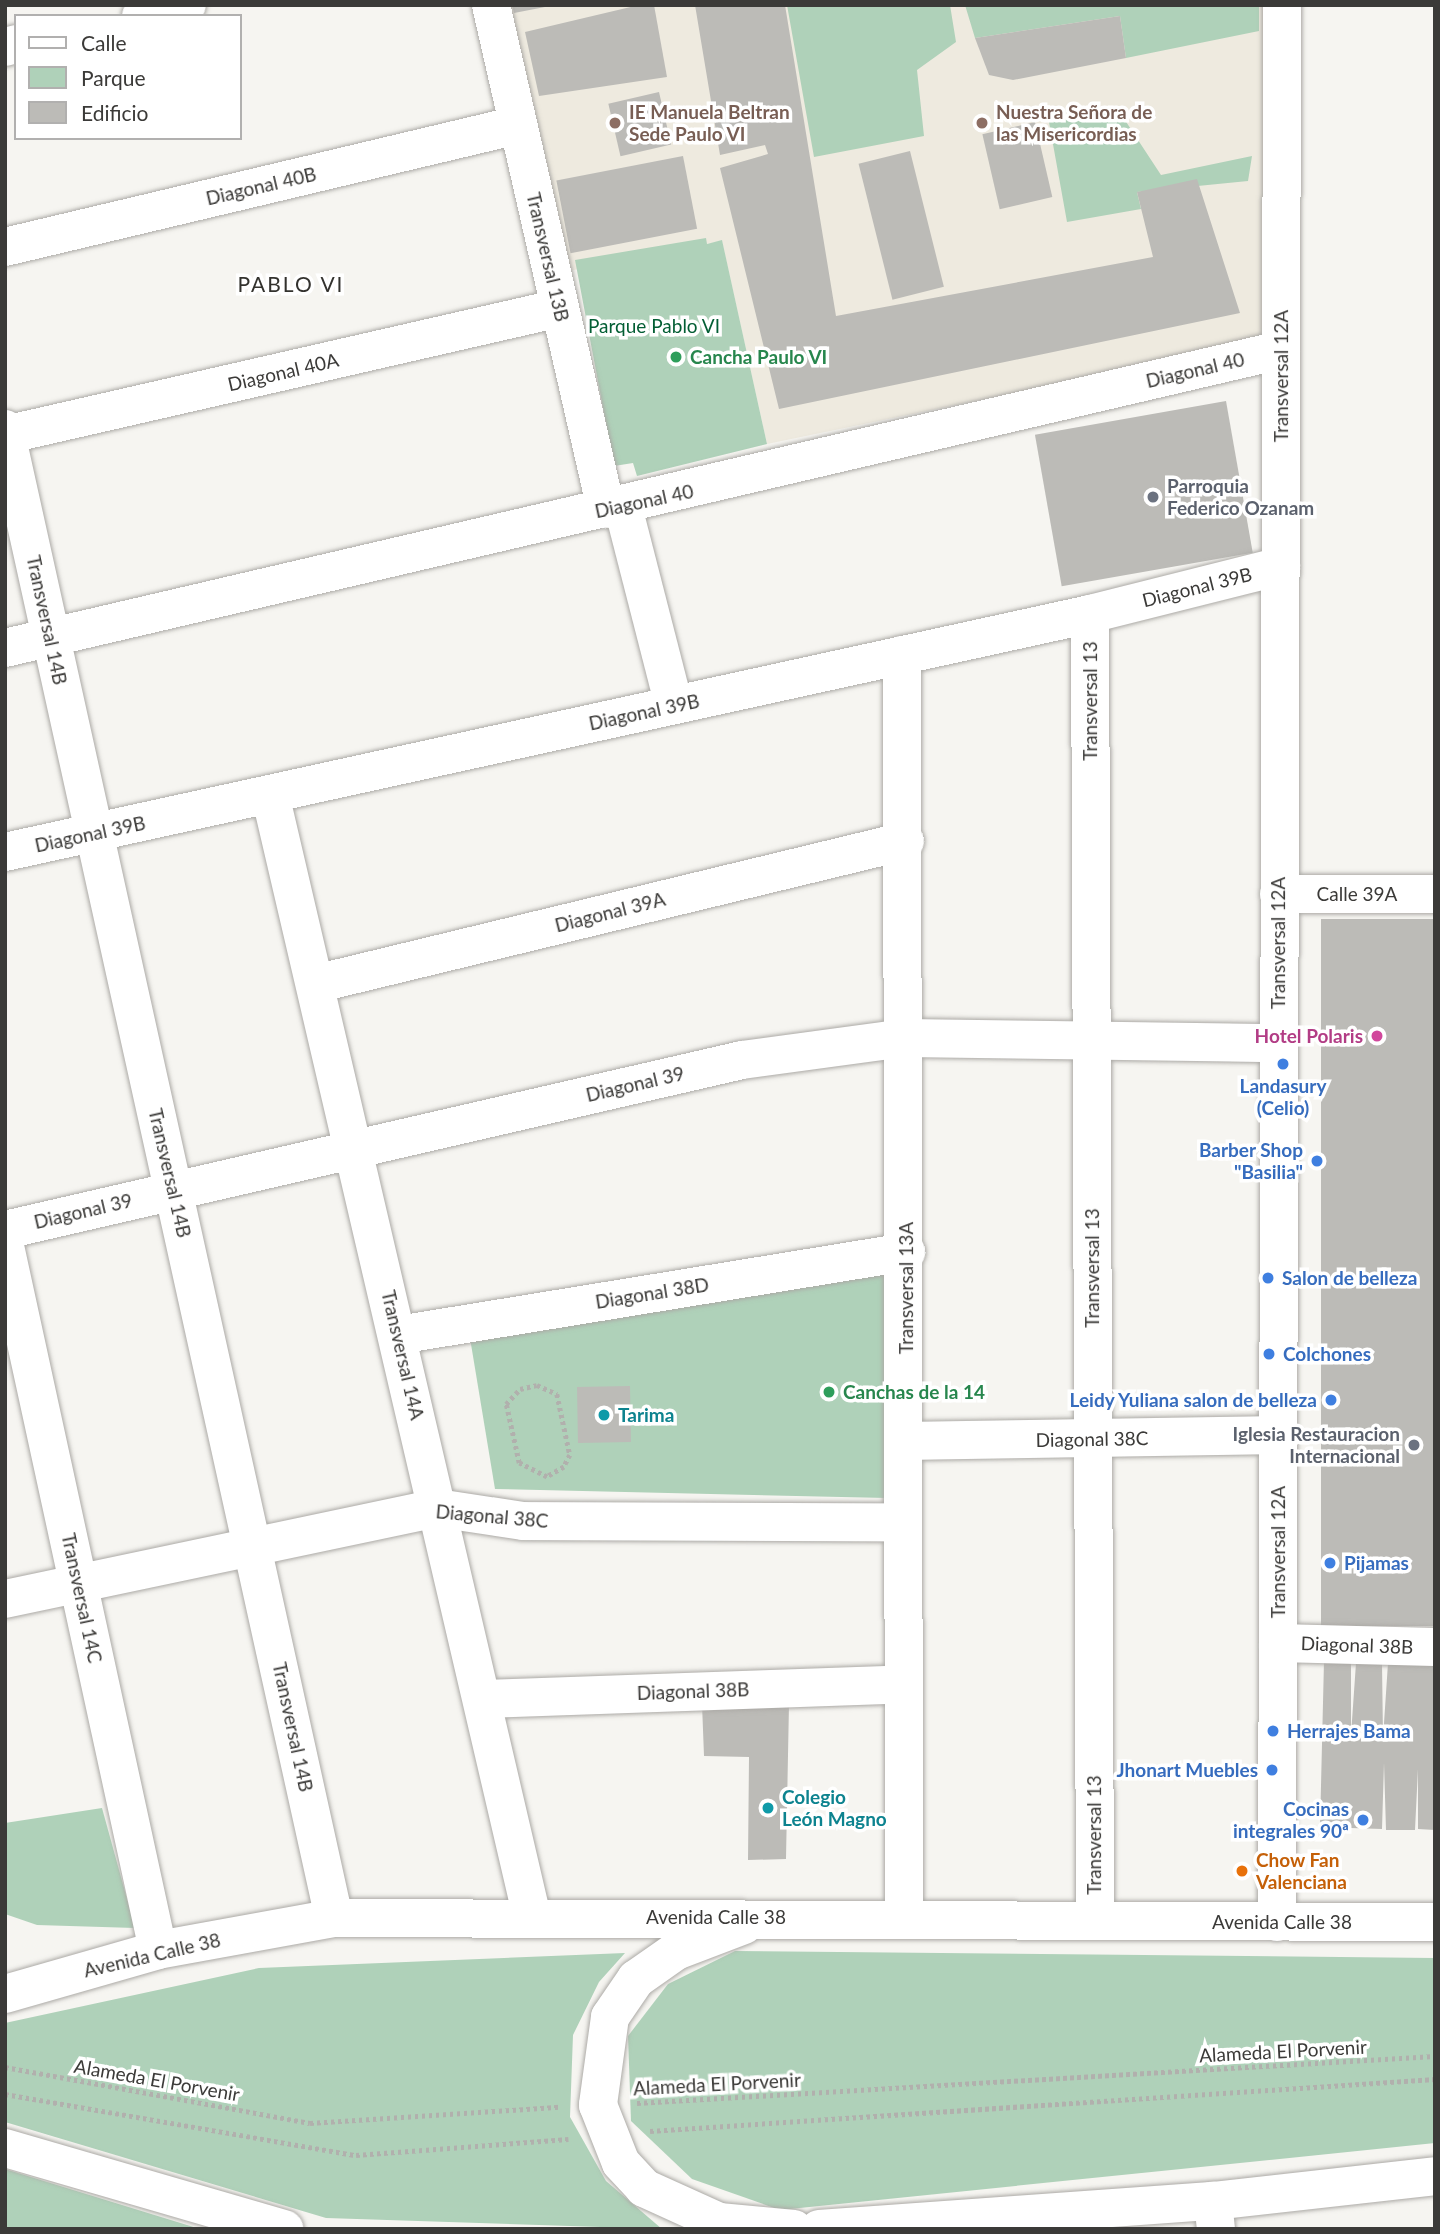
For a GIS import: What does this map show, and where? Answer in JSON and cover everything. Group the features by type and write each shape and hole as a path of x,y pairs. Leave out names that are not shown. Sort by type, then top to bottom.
{"street":[{"name":"Transversal 13B","path":"491,5 560,308 615,508 674,705"},
{"name":"Transversal 12A","path":"1277,1922 1282,5"},
{"name":"Diagonal 40B","path":"5,247 518,125"},
{"name":"Diagonal 40A","path":"6,433 560,308"},
{"name":"Diagonal 40","path":"5,648 615,508 1281,349"},
{"name":"Transversal 14B","path":"6,433 334,1918"},
{"name":"Diagonal 39B","path":"5,852 1090,614 1280,566"},
{"name":"Transversal 13","path":"1090,614 1095,1921"},
{"name":"Transversal 13A","path":"902,655 906,1252 903,1522 904,1920"},
{"name":"Transversal 14A","path":"270,794 532,1917"},
{"name":"Diagonal 39A","path":"315,984 905,841"},
{"name":"Calle 39A","path":"1279,894 1435,894"},
{"name":"Diagonal 39","path":"5,1230 742,1060 905,1038 1091,1044 1278,1043"},
{"name":"Transversal 14C","path":"5,1246 158,1950"},
{"name":"Diagonal 38D","path":"398,1335 906,1252"},
{"name":"Diagonal 38C","path":"906,1441 1278,1436"},
{"name":"Diagonal 38C","path":"5,1599 253,1544 437,1508 523,1521 903,1522"},
{"name":"Diagonal 38B","path":"1278,1643 1435,1647"},
{"name":"Diagonal 38B","path":"482,1699 903,1684"},
{"name":"Avenida Calle 38","path":"6,1993 158,1950 334,1918 772,1916 904,1920 1435,1923"},
{"path":"772,1916 676,1951 636,1979 610,2017 602,2120 644,2188 683,2209 719,2222 794,2229"},
{"path":"5,2148 284,2229"},
{"path":"819,2229 1215,2215 1435,2176"}],"path":[{"path":"537,1385 557,1394 570,1455 564,1467 547,1477 519,1464 506,1404 520,1389 537,1385"},
{"name":"Alameda El Porvenir","path":"5,2067 310,2123 602,2120 1435,2056"},
{"path":"5,2094 356,2155 602,2120 1435,2079"}],"shaded area":[{"name":"Nuestra Señora de las Misericordias","path":"506,5 1269,5 1267,341 767,444 722,241 568,271"}],"green space":[{"path":"787,5 950,5 956,42 917,70 924,136 814,157"},
{"path":"965,5 1259,5 1259,31 1126,58 1120,16 975,38"},
{"path":"1117,108 1161,175 1252,156 1248,181 1137,192 1141,209 1067,222 1049,122"},
{"name":"Cancha Paulo VI","path":"706,238 707,244 722,240 767,444 637,476 633,463 614,466 575,260"},
{"path":"893,1267 887,1498 495,1489 469,1332"},
{"path":"102,1808 135,1928 37,1925 5,1914 5,1823"},
{"path":"735,1951 1435,1958 1435,2143 780,2210 692,2179 631,2121 628,2036 668,1984"},
{"path":"625,1953 599,1982 573,2035 570,2117 606,2181 662,2229 326,2218 5,2122 5,2023 259,1968"},
{"path":"5,2169 200,2229 5,2229"}],"building":[{"path":"512,5 545,5 545,7 514,13"},
{"path":"639,5 654,5 667,77 539,96 525,32"},
{"path":"695,5 785,5 836,316 1153,257 1137,192 1197,179 1240,313 779,409 720,168 768,154 765,145 720,155"},
{"path":"1120,16 1126,58 1013,80 989,75 975,38"},
{"path":"659,92 671,145 620,156 608,104"},
{"path":"1035,122 1052,197 1000,209 982,134"},
{"path":"910,151 944,287 892,300 859,164"},
{"path":"683,156 697,229 570,253 556,181"},
{"name":"Parroquia Federico Ozanam","path":"1226,401 1253,553 1062,586 1035,435"},
{"path":"1321,919 1435,919 1435,1626 1321,1626"},
{"name":"Tarima","path":"630,1386 631,1442 578,1443 577,1387"},
{"path":"1324,1661 1351,1662 1351,1735 1356,1663 1382,1663 1383,1738 1388,1663 1435,1665 1435,1830 1418,1829 1418,1769 1415,1830 1386,1830 1384,1763 1382,1829 1320,1827"},
{"name":"Colegio León Magno","path":"702,1704 789,1704 786,1859 748,1860 749,1757 704,1756"}],"place":[{"name":"IE Manuela Beltran Sede Paulo VI","path":"615,123"},
{"name":"Nuestra Señora de las Misericordias","path":"982,123"},
{"name":"Cancha Paulo VI","path":"676,357"},
{"name":"Parroquia Federico Ozanam","path":"1153,497"},
{"name":"Hotel Polaris","path":"1377,1036"},
{"name":"Landasury (Celio)","path":"1283,1064"},
{"name":"Barber Shop \"Basilia\"","path":"1317,1161"},
{"name":"Salon de belleza","path":"1268,1278"},
{"name":"Colchones","path":"1269,1354"},
{"name":"Canchas de la 14","path":"829,1392"},
{"name":"Leidy Yuliana salon de belleza","path":"1331,1400"},
{"name":"Tarima","path":"604,1415"},
{"name":"Iglesia Restauracion Internacional","path":"1414,1445"},
{"name":"Pijamas","path":"1330,1563"},
{"name":"Herrajes Bama","path":"1273,1731"},
{"name":"Jhonart Muebles","path":"1272,1770"},
{"name":"Colegio León Magno","path":"768,1808"},
{"name":"Cocinas integrales 90ª","path":"1363,1820"},
{"name":"Chow Fan Valenciana","path":"1242,1871"}],"district":[{"name":"PABLO VI","path":"291,284"}],"park label":[{"name":"Parque Pablo VI","path":"654,326"}]}
